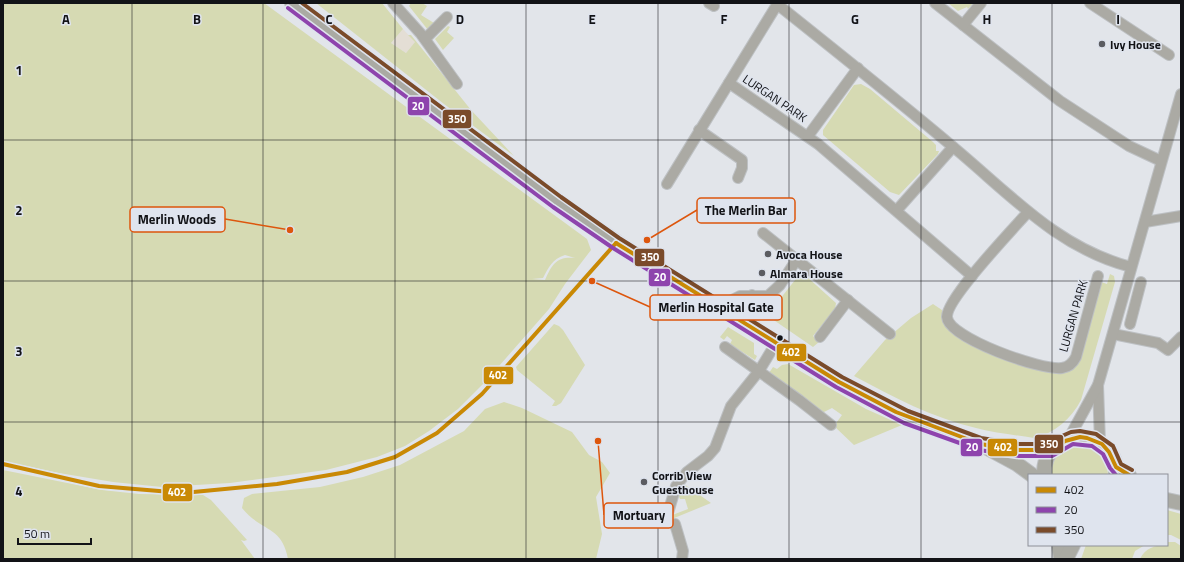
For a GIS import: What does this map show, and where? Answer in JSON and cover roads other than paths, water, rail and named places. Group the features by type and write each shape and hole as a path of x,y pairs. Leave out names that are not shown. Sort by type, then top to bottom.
{"main road":[{"path":"292,3 557,202 616,243 839,382 886,407 934,428 980,444 1017,464 1031,474"},
{"path":"1044,474 1046,461 1052,450 1060,442 1070,438 1082,437 1100,443 1109,451 1116,471 1126,474"},
{"path":"980,444 1019,450 1052,450"},
{"path":"1059,546 1061,559"},
{"path":"1066,559 1072,546"}],"street":[{"path":"935,3 1060,101 1129,146 1161,161"},
{"path":"963,25 981,3"},
{"path":"1090,3 1169,55"},
{"path":"397,4 425,39 457,84"},
{"name":"LURGAN PARK","path":"667,184 778,4 953,147 1028,212 1080,249 1107,261 1131,267"},
{"path":"425,39 447,17"},
{"name":"LURGAN PARK","path":"808,136 858,68"},
{"name":"LURGAN PARK","path":"729,83 808,136 897,210 972,276"},
{"path":"1070,438 1098,385 1181,94"},
{"path":"699,130 742,160 742,168 738,178"},
{"path":"897,210 953,147"},
{"path":"1148,208 1167,217"},
{"name":"LURGAN PARK","path":"1028,212 972,276 948,308 947,319 951,326 972,340 1029,363 1061,368 1070,365 1076,357 1098,276"},
{"path":"1145,222 1167,217 1181,216"},
{"path":"763,233 890,334"},
{"path":"720,308 740,296 768,296 780,285 797,260"},
{"path":"1130,324 1141,282"},
{"path":"1124,292 1138,296"},
{"path":"752,295 748,305 748,314 752,322 763,335"},
{"path":"820,337 848,300"},
{"path":"1113,334 1158,344 1168,350 1181,336"},
{"path":"668,513 676,486 687,472 708,456 715,448 731,406 759,371 776,343"},
{"path":"725,347 831,425"},
{"path":"1098,385 1100,443"},
{"path":"674,524 683,550 682,559"}],"place":[{"name":"Ivy House","path":"1102,44"},
{"name":"Merlin Woods","path":"290,230"},
{"name":"The Merlin Bar","path":"647,240"},
{"name":"Avoca House","path":"768,254"},
{"name":"Almara House","path":"762,273"},
{"name":"Merlin Hospital Gate","path":"592,281"},
{"name":"Mortuary","path":"598,441"},
{"name":"Corrib View Guesthouse","path":"644,482"}]}
